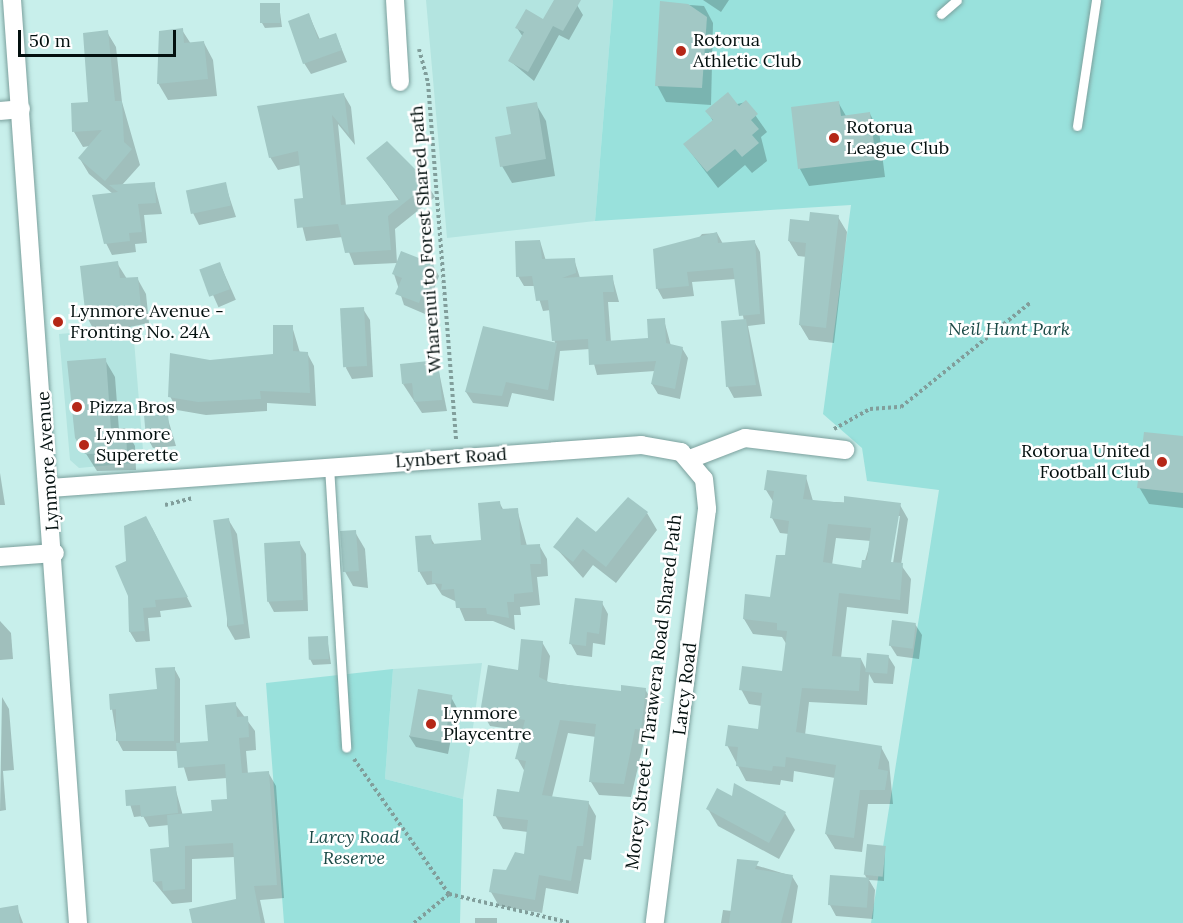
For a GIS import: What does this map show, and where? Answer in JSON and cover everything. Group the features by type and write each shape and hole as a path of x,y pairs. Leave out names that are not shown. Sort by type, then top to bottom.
{"street":[{"name":"Lynmore Avenue","path":"12,0 55,553 78,923"},
{"path":"395,0 400,82"},
{"path":"0,111 21,109"},
{"path":"690,459 745,438 845,450"},
{"name":"Lynbert Road","path":"50,488 641,445 665,446 690,459"},
{"name":"Larcy Road","path":"655,923 707,509 704,478 690,459"},
{"path":"0,557 55,553"}],"lane":[{"path":"941,14 957,0"},
{"path":"1077,126 1096,0"},
{"path":"329,466 346,747"}],"path":[{"name":"Wharenui to Forest Shared path","path":"417,40 428,83 456,441 465,441"},
{"path":"822,432 870,408 901,407 1031,302"},
{"path":"346,747 449,894 571,923"},
{"path":"414,923 449,894"}],"shaded area":[{"path":"426,0 613,0 595,221 447,238"},
{"path":"133,328 144,462 79,468 70,460 59,334"},
{"name":"Lynmore Playcentre","path":"482,663 463,799 385,779 393,669"}],"green space":[{"name":"Neil Hunt Park","path":"613,0 1183,0 1183,923 871,923 939,490 867,481 862,448 823,414 851,205 595,221"},
{"name":"Larcy Road Reserve","path":"393,669 385,779 463,799 460,923 284,923 266,683"}],"building":[{"path":"554,0 581,0 563,31 553,26 528,72 508,61 524,32 515,28 526,9 543,19"},
{"name":"Rotorua Athletic Club","path":"660,1 688,4 707,17 702,88 655,86"},
{"path":"260,3 280,3 280,23 260,23"},
{"path":"309,13 318,39 336,33 342,50 303,64 288,21"},
{"path":"183,28 184,43 204,41 208,79 157,84 159,31"},
{"path":"108,30 115,101 122,101 124,142 132,149 105,181 78,158 102,130 72,132 71,103 88,102 83,33"},
{"path":"728,92 739,106 746,100 758,114 751,120 759,129 752,135 759,143 742,157 735,149 707,172 683,144 713,120 705,111"},
{"path":"344,93 349,135 332,115 341,205 400,200 366,158 387,141 429,183 388,216 391,250 345,253 338,224 297,228 294,199 303,198 298,151 269,158 257,106"},
{"name":"Rotorua League Club","path":"839,101 841,116 870,112 876,160 798,169 791,107"},
{"path":"537,102 546,159 500,167 495,137 511,134 506,107"},
{"path":"155,182 156,203 138,204 142,232 129,233 130,241 104,244 92,195 118,192 109,185"},
{"path":"226,182 231,205 191,214 186,191"},
{"path":"810,212 839,215 826,328 799,325 806,243 788,241 790,219 809,221"},
{"path":"717,232 718,243 755,240 760,314 739,316 733,268 687,272 689,286 656,289 653,249"},
{"path":"540,240 542,259 575,258 576,273 562,278 613,275 614,292 603,292 606,341 648,338 647,319 665,318 666,343 683,347 675,389 651,384 656,361 589,365 588,339 552,341 548,300 536,301 532,276 516,277 515,241"},
{"path":"401,251 434,264 419,303 395,294 402,278 392,274"},
{"path":"118,261 120,278 138,277 141,308 86,319 80,266"},
{"path":"220,262 230,289 209,297 199,270"},
{"path":"364,307 367,366 343,367 340,308"},
{"path":"746,319 756,385 726,387 721,321"},
{"path":"273,325 293,325 293,351 308,352 310,393 260,391 261,399 198,402 168,397 170,353 210,360 273,354"},
{"path":"483,326 557,343 548,390 506,382 502,396 465,392"},
{"path":"106,358 111,429 126,428 127,453 85,454 75,438 67,361"},
{"path":"438,360 442,400 414,402 412,383 402,384 400,364"},
{"path":"168,414 170,435 146,437 144,416"},
{"name":"Rotorua United Football Club","path":"1144,432 1183,436 1183,493 1137,488"},
{"path":"767,470 807,475 803,499 844,503 844,496 901,503 891,562 903,563 900,600 839,593 832,656 861,658 859,691 802,688 796,732 882,746 878,769 888,771 885,790 860,790 854,838 825,834 836,765 786,757 785,767 773,766 772,771 736,766 738,747 725,746 728,725 758,729 762,693 739,690 742,666 782,671 787,631 777,630 777,623 743,619 745,594 770,597 776,555 785,555 789,521 770,518 774,491 764,490","holes":["828,524 871,528 867,560 862,560 861,568 823,562"]},
{"path":"628,497 648,512 606,567 583,549 573,562 553,547 577,517 596,532"},
{"path":"500,501 501,509 518,508 521,545 540,544 541,564 530,564 533,592 514,594 514,602 507,602 509,618 487,614 486,608 456,608 454,589 441,590 442,584 432,583 432,571 418,572 415,536 431,535 432,544 481,540 478,503"},
{"path":"146,516 188,597 155,600 156,607 143,608 145,631 129,632 128,596 115,566 126,561 124,526"},
{"path":"229,518 244,624 228,626 213,520"},
{"path":"356,530 359,571 343,572 340,531"},
{"path":"300,541 303,600 267,602 264,543"},
{"path":"575,598 603,601 599,634 587,632 586,646 569,644"},
{"path":"892,620 916,623 913,649 889,646"},
{"path":"328,636 329,659 309,660 308,637"},
{"path":"521,639 543,641 539,677 551,683 621,691 621,685 646,688 641,730 635,729 624,784 589,782 596,724 560,720 542,795 589,801 583,846 577,846 571,881 539,875 535,900 489,892 493,869 506,870 515,852 524,854 528,820 493,816 497,789 519,792 526,761 515,759 525,720 480,713 488,665 518,670"},
{"path":"867,653 889,655 887,674 865,672"},
{"path":"175,667 174,741 116,741 116,709 110,710 109,694 157,689 155,668"},
{"path":"418,689 452,695 444,742 410,736"},
{"path":"236,702 237,717 248,716 249,737 239,738 242,773 269,771 277,885 254,886 261,923 192,923 189,909 236,899 233,843 185,846 185,889 163,891 162,881 153,882 150,849 169,847 167,815 212,811 211,800 227,799 225,764 178,768 176,743 208,741 205,705"},
{"path":"734,783 786,812 769,843 706,809 717,788 732,796"},
{"path":"176,786 178,813 141,817 140,805 126,806 125,790"},
{"path":"867,844 886,846 883,877 864,875"},
{"path":"737,859 759,861 755,869 793,875 781,923 729,923"},
{"path":"830,875 869,878 867,908 828,905"},
{"path":"18,905 20,923 0,923 0,908"}],"place":[{"name":"Rotorua Athletic Club","path":"681,51"},
{"name":"Rotorua League Club","path":"834,138"},
{"name":"Lynmore Avenue - Fronting No. 24A","path":"58,322"},
{"name":"Pizza Bros","path":"77,407"},
{"name":"Lynmore Superette","path":"84,445"},
{"name":"Rotorua United Football Club","path":"1162,462"},
{"name":"Lynmore Playcentre","path":"431,724"}]}
